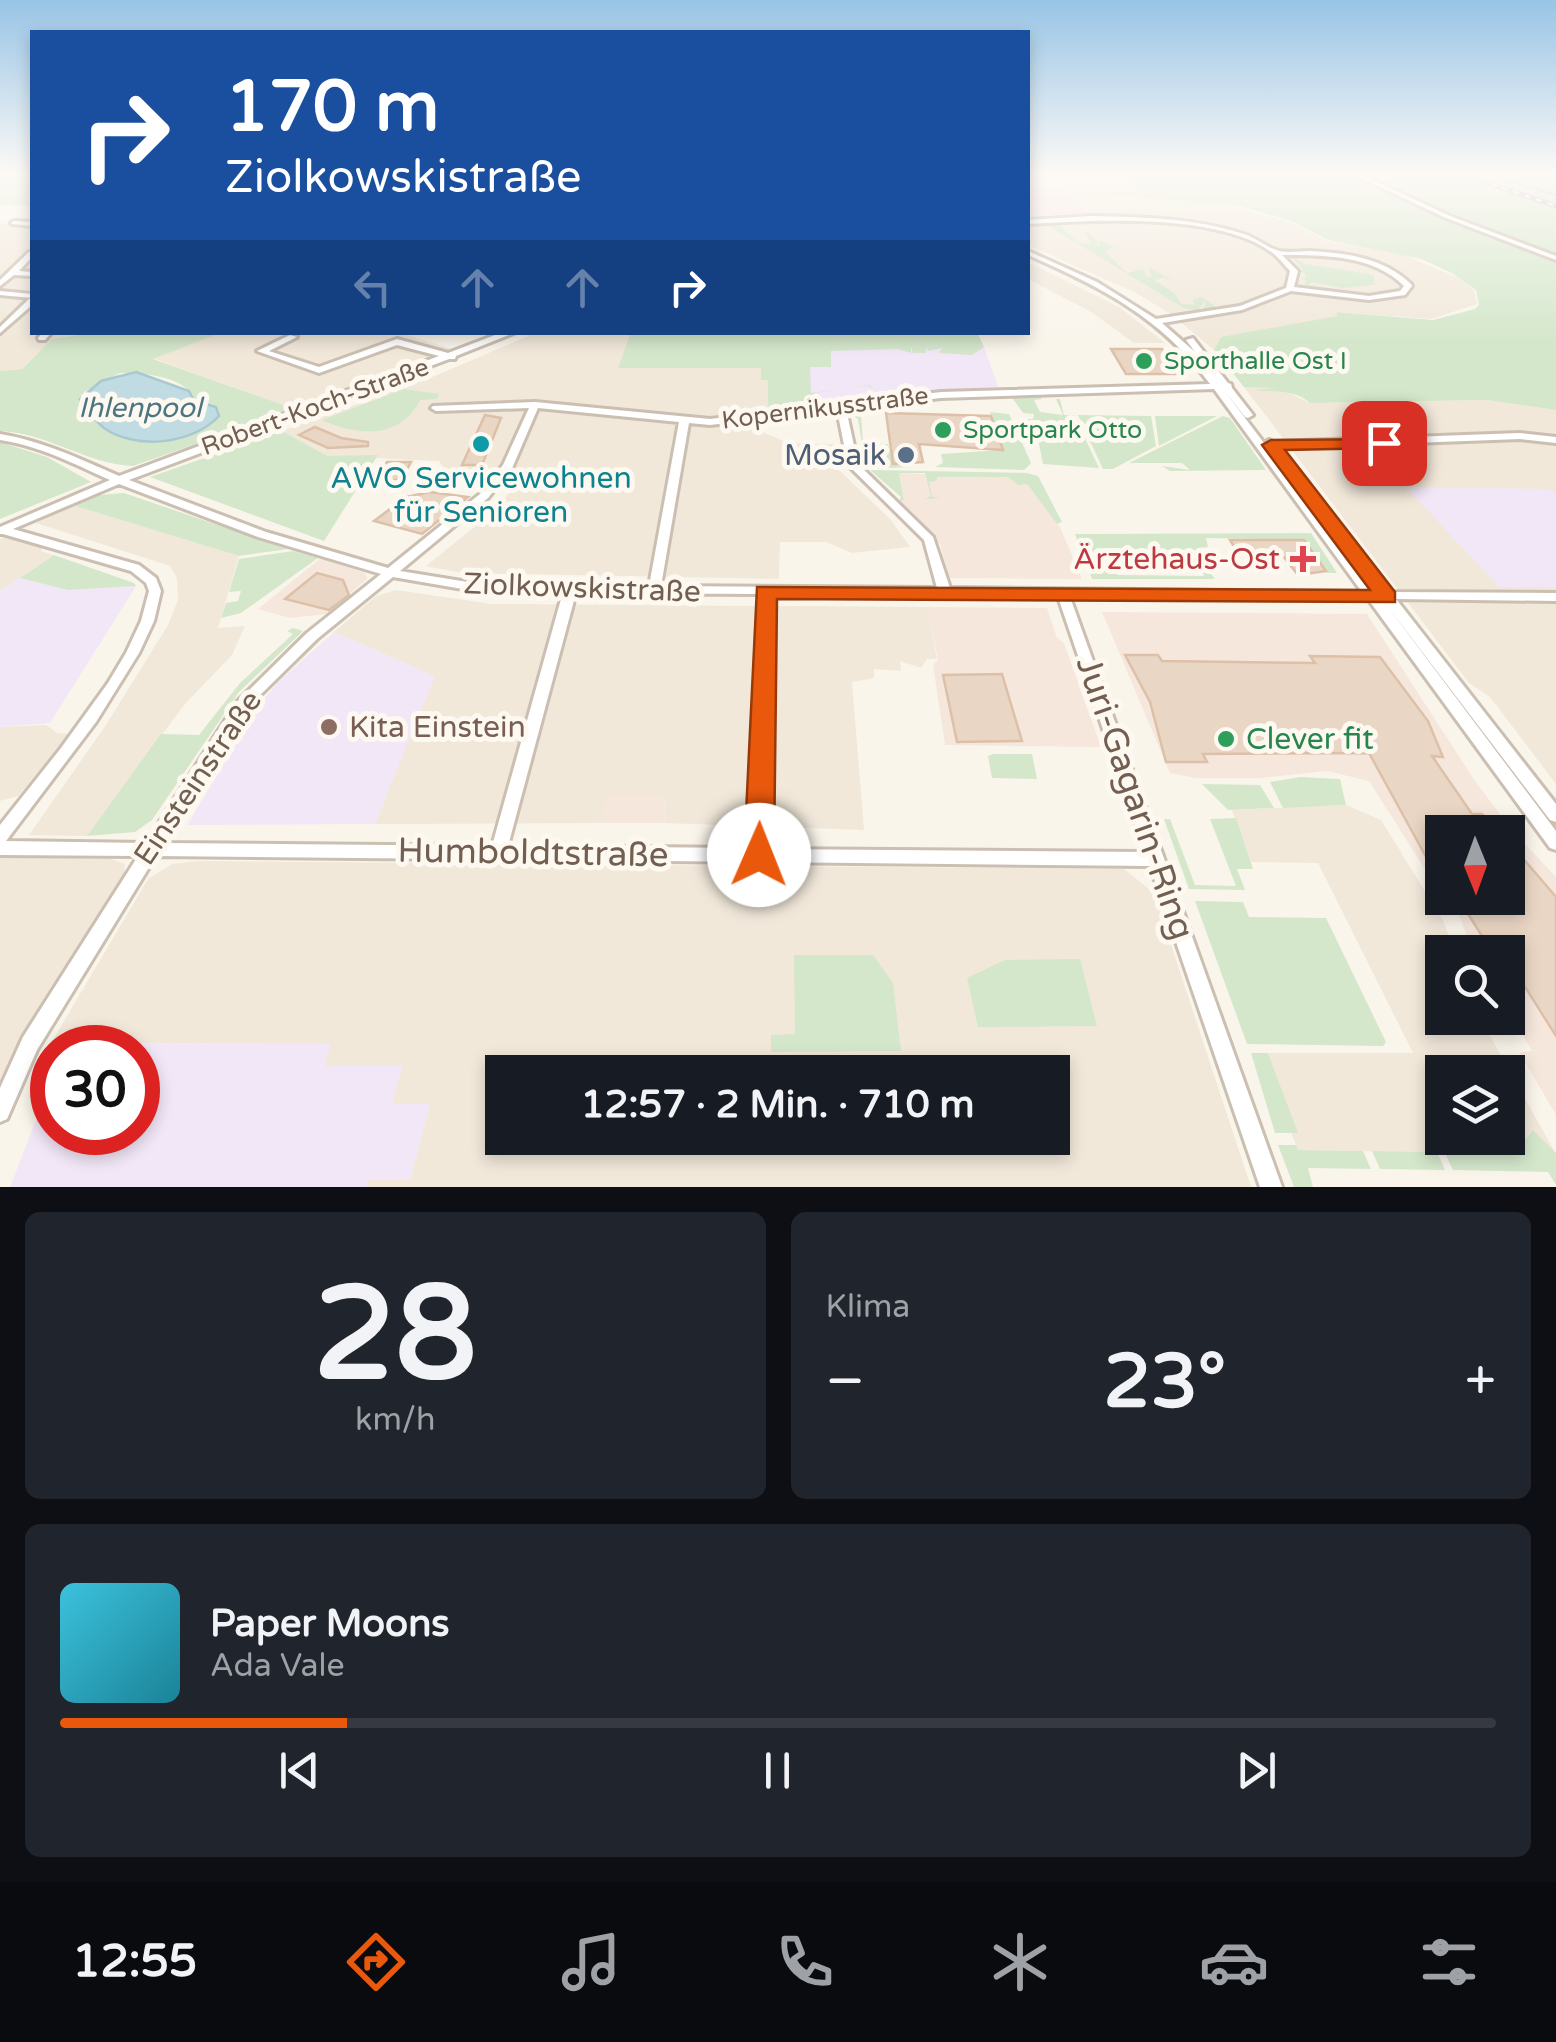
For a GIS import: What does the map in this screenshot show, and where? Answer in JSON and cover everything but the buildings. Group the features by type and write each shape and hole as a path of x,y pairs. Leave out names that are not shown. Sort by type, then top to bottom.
{"street":[{"path":"1163,320 1256,305 1290,290 1381,298 1402,293 1408,286 1395,273 1369,263 1276,253 1218,231"},
{"path":"1484,231 1556,258"},
{"path":"1030,252 1163,320 1204,355 1222,386 1556,843"},
{"path":"1276,253 1294,271 1290,290"},
{"path":"0,284 30,256"},
{"path":"0,267 30,273"},
{"path":"0,292 30,298"},
{"path":"0,331 30,300"},
{"path":"14,316 30,317"},
{"name":"Robert-Koch-Straße","path":"1,530 118,480 505,335"},
{"path":"293,337 261,351 319,370 402,342 452,357"},
{"name":"Kopernikusstraße","path":"436,408 535,405 684,422 746,420 941,395 1222,386"},
{"name":"Einsteinstraße","path":"0,1112 30,1044 218,740 259,686 488,491 508,466 535,405"},
{"path":"841,408 853,465 929,539 946,593"},
{"path":"654,591 684,422"},
{"name":"Ziolkowskistraße","path":"0,436 34,444 118,480 263,533 391,572 469,586 1063,594"},
{"path":"1266,445 1520,436 1556,440"},
{"path":"0,837 97,706 140,633 155,591 152,581 135,568 1,530"},
{"path":"498,854 570,590"},
{"path":"759,855 765,592"},
{"path":"1063,594 1556,597"},
{"name":"Juri-Gagarin-Ring","path":"1063,594 1271,1187"},
{"path":"1379,597 1556,816"},
{"name":"Humboldtstraße","path":"0,848 1158,859"}],"shaded area":[{"path":"0,231 30,231 30,335 79,335 53,339 21,369 0,371"},
{"path":"1030,231 1308,231 1327,241 1401,254 1461,279 1474,290 1477,304 1431,319 1338,312 1337,316 1292,327 1221,337 1214,350 1171,314 1134,292 1030,246"},
{"path":"1030,265 1119,307 1165,343 1134,343 1093,313 1030,280"},
{"path":"212,335 407,335 452,349 295,409 152,358"},
{"path":"530,335 633,335 620,368 761,368 768,380 768,412 754,412 753,428 788,443 834,444 838,469 891,520 910,547 852,553 826,542 780,542 779,579 462,573 426,566 498,508 516,483 446,471 439,461 328,456 282,431 435,376"},
{"path":"809,346 984,347 999,389 948,389 815,407 809,399"},
{"path":"1244,387 1279,388 1310,403 1487,400 1556,410 1556,784 1490,697 1469,683"},
{"path":"899,473 1008,477 1027,484 1060,527 1082,579 949,578 940,544 899,501 904,499"},
{"path":"1406,487 1549,489 1556,495 1556,587 1499,587"},
{"path":"72,505 239,556 218,628 245,626 232,655 184,705 87,836 29,835 106,725 168,625 178,600 177,578 170,566 36,523"},
{"path":"8,536 46,545 41,551 54,555 0,591 0,539"},
{"path":"321,558 365,573 367,579 326,614 290,618 258,609"},
{"path":"20,578 68,590 136,586 50,723 0,727 0,591"},
{"path":"396,590 492,604 927,607 937,659 927,659 921,668 900,661 901,671 874,669 874,678 852,682 864,830 664,823 666,797 607,796 601,823 375,824 434,676 334,632 376,596"},
{"path":"927,607 1047,608 1057,638 1064,643 1101,747 945,745 933,665 938,660"},
{"path":"1102,612 1367,614 1501,815 1425,815 1425,869 1369,781 1327,771 1261,778 1195,778 1170,773"},
{"name":"Kita Einstein","path":"334,632 435,676 375,824 187,825 257,709 277,683"},
{"path":"46,725 57,733 69,734 18,796 0,801 0,727"},
{"path":"606,796 666,796 664,823 601,823"},
{"path":"1346,805 1381,820 1425,891 1425,915 1440,915 1444,922 1448,935 1425,935 1425,1035 1490,1035 1501,1055 1425,1055 1425,1152 1298,1150 1291,1133 1297,1132 1268,1053 1413,1053 1318,863 1251,862 1232,810"},
{"path":"1525,844 1556,877 1556,1115 1525,1062 1525,1055 1519,1052 1532,1051 1523,1035 1525,935 1467,935 1459,915 1525,915"},
{"path":"0,856 111,859 125,864 123,881 39,1025 30,1025 30,1041 0,1092"},
{"path":"196,861 1124,869 1154,893 1251,1187 366,1187 368,1180 410,1180 430,1104 392,1104 402,1066 324,1066 330,1044 160,1043 160,1025 62,1025 148,879 172,864"},
{"path":"160,1043 331,1044 324,1066 403,1066 392,1104 430,1104 410,1180 368,1180 366,1187 10,1187 30,1136 30,1155 160,1155"},
{"path":"1525,1099 1556,1154 1525,1154"}],"green space":[{"path":"1057,231 1066,231 1078,243 1092,243 1084,232 1088,232 1098,243 1094,247 1101,244 1099,240 1114,247 1105,252 1127,273 1143,269 1147,278 1152,276 1148,269 1152,269 1176,283 1163,277 1154,280 1174,293 1181,304 1195,305 1193,300 1201,297 1218,308 1202,311 1204,301 1198,311 1184,308"},
{"path":"1311,231 1481,231 1556,259 1556,410 1487,400 1310,403 1291,393 1253,390 1275,388 1244,387 1214,350 1221,337 1337,316 1337,312 1433,320 1479,305 1476,290 1452,273 1421,259 1328,240"},
{"path":"1484,231 1556,231 1556,257"},
{"path":"1292,257 1306,264 1374,275 1374,283 1379,284 1342,288 1312,282 1306,287 1299,286 1305,285 1306,280 1301,278 1306,278 1305,273 1299,272 1303,270"},
{"path":"79,335 215,335 153,359 295,409 133,466 116,464 34,437 0,431 0,371 22,369 52,339","holes":["120,373 157,376 184,386 199,405 216,407 216,419 171,439 138,442 109,431 85,400 84,392"]},
{"path":"630,335 978,335 984,347 972,355 939,353 942,348 928,351 926,347 926,353 913,353 911,346 911,353 898,349 831,351 831,367 810,367 811,393 845,388 815,393 817,397 805,401 807,408 768,412 768,380 761,380 761,368 618,368"},
{"path":"404,389 439,394 437,399 420,400 401,422 377,431 349,429 322,420"},
{"path":"1010,395 1039,396 1042,399 1034,400 1040,412 1063,415 1056,399 1060,399 1064,415 1074,415 1099,468 1043,464 1038,439 1027,419 1033,419 1034,414 1023,413"},
{"path":"873,407 879,410 861,415 863,443 888,444 893,464 911,467 861,469 858,464 865,462 858,419 853,415"},
{"path":"990,412 1009,414 1031,463 1024,470 935,467 943,463 941,454 1003,450"},
{"path":"1078,415 1151,416 1156,446 1113,469 1103,469"},
{"path":"1155,416 1217,416 1159,446"},
{"path":"1223,416 1230,418 1266,470 1170,471 1162,466 1190,470 1182,463 1129,463"},
{"path":"282,431 328,456 378,455 324,541 150,477"},
{"path":"0,442 47,457 91,482 0,519"},
{"path":"870,470 1027,473 1038,476 1062,522 1057,524 1027,484 1018,485 1008,477 937,477 937,481 929,482 932,497 942,498 925,499 931,496 925,473 899,473 904,500 899,501 901,497"},
{"path":"124,493 288,549 239,556 72,505 99,495"},
{"path":"1311,533 1337,573 1327,573 1304,540 1206,538 1208,547 1198,548 1202,556 1214,558 1110,557 1111,562 1106,563 1118,575 1204,576 1202,570 1208,570 1215,579 1092,579 1075,534"},
{"path":"293,551 318,558 241,613 221,618 226,603 238,601 241,591 229,592 239,559"},
{"path":"54,555 136,586 68,590 20,578"},
{"path":"287,631 303,631 239,692 152,820 135,832 87,836 161,734 199,735 240,683 293,634"},
{"path":"1032,754 1037,779 992,778 988,756"},
{"path":"1300,777 1340,779 1346,805 1283,808 1270,782"},
{"path":"1202,784 1260,785 1274,808 1228,810"},
{"path":"1236,818 1253,869 1237,869 1245,890 1189,889 1164,819 1170,819 1195,885 1236,886 1210,819"},
{"path":"1195,901 1243,902 1249,917 1326,918 1386,1042 1383,1046 1247,1044"},
{"path":"794,955 873,955 893,983 901,1051 771,1052 771,1035 795,1034"},
{"path":"1080,959 1097,1026 978,1027 967,978 1005,960"},
{"path":"1251,1053 1268,1053 1298,1133 1275,1133"},
{"path":"1533,1130 1556,1153 1556,1185 1548,1172 1453,1170 1446,1155 1525,1155 1525,1140"},
{"path":"1278,1145 1296,1145 1298,1150 1363,1151 1371,1169 1308,1168 1313,1187 1294,1187"},
{"path":"1372,1151 1438,1155 1445,1170 1380,1169"}],"water":[{"name":"Ihlenpool","path":"136,372 189,391 194,401 216,407 219,416 194,433 163,441 147,442 117,435 100,425 80,399 101,381"}],"place":[{"name":"Sporthalle Ost I","path":"1144,361"},
{"name":"Sportpark Otto","path":"943,430"},
{"name":"AWO Servicewohnen für Senioren","path":"481,444"},
{"name":"Mosaik","path":"906,455"},
{"name":"Ärztehaus-Ost","path":"1303,559"},
{"name":"Kita Einstein","path":"329,727"},
{"name":"Clever fit","path":"1226,739"}],"route":[{"path":"759,855 765,592 1387,597 1271,445 1384,443"}]}
